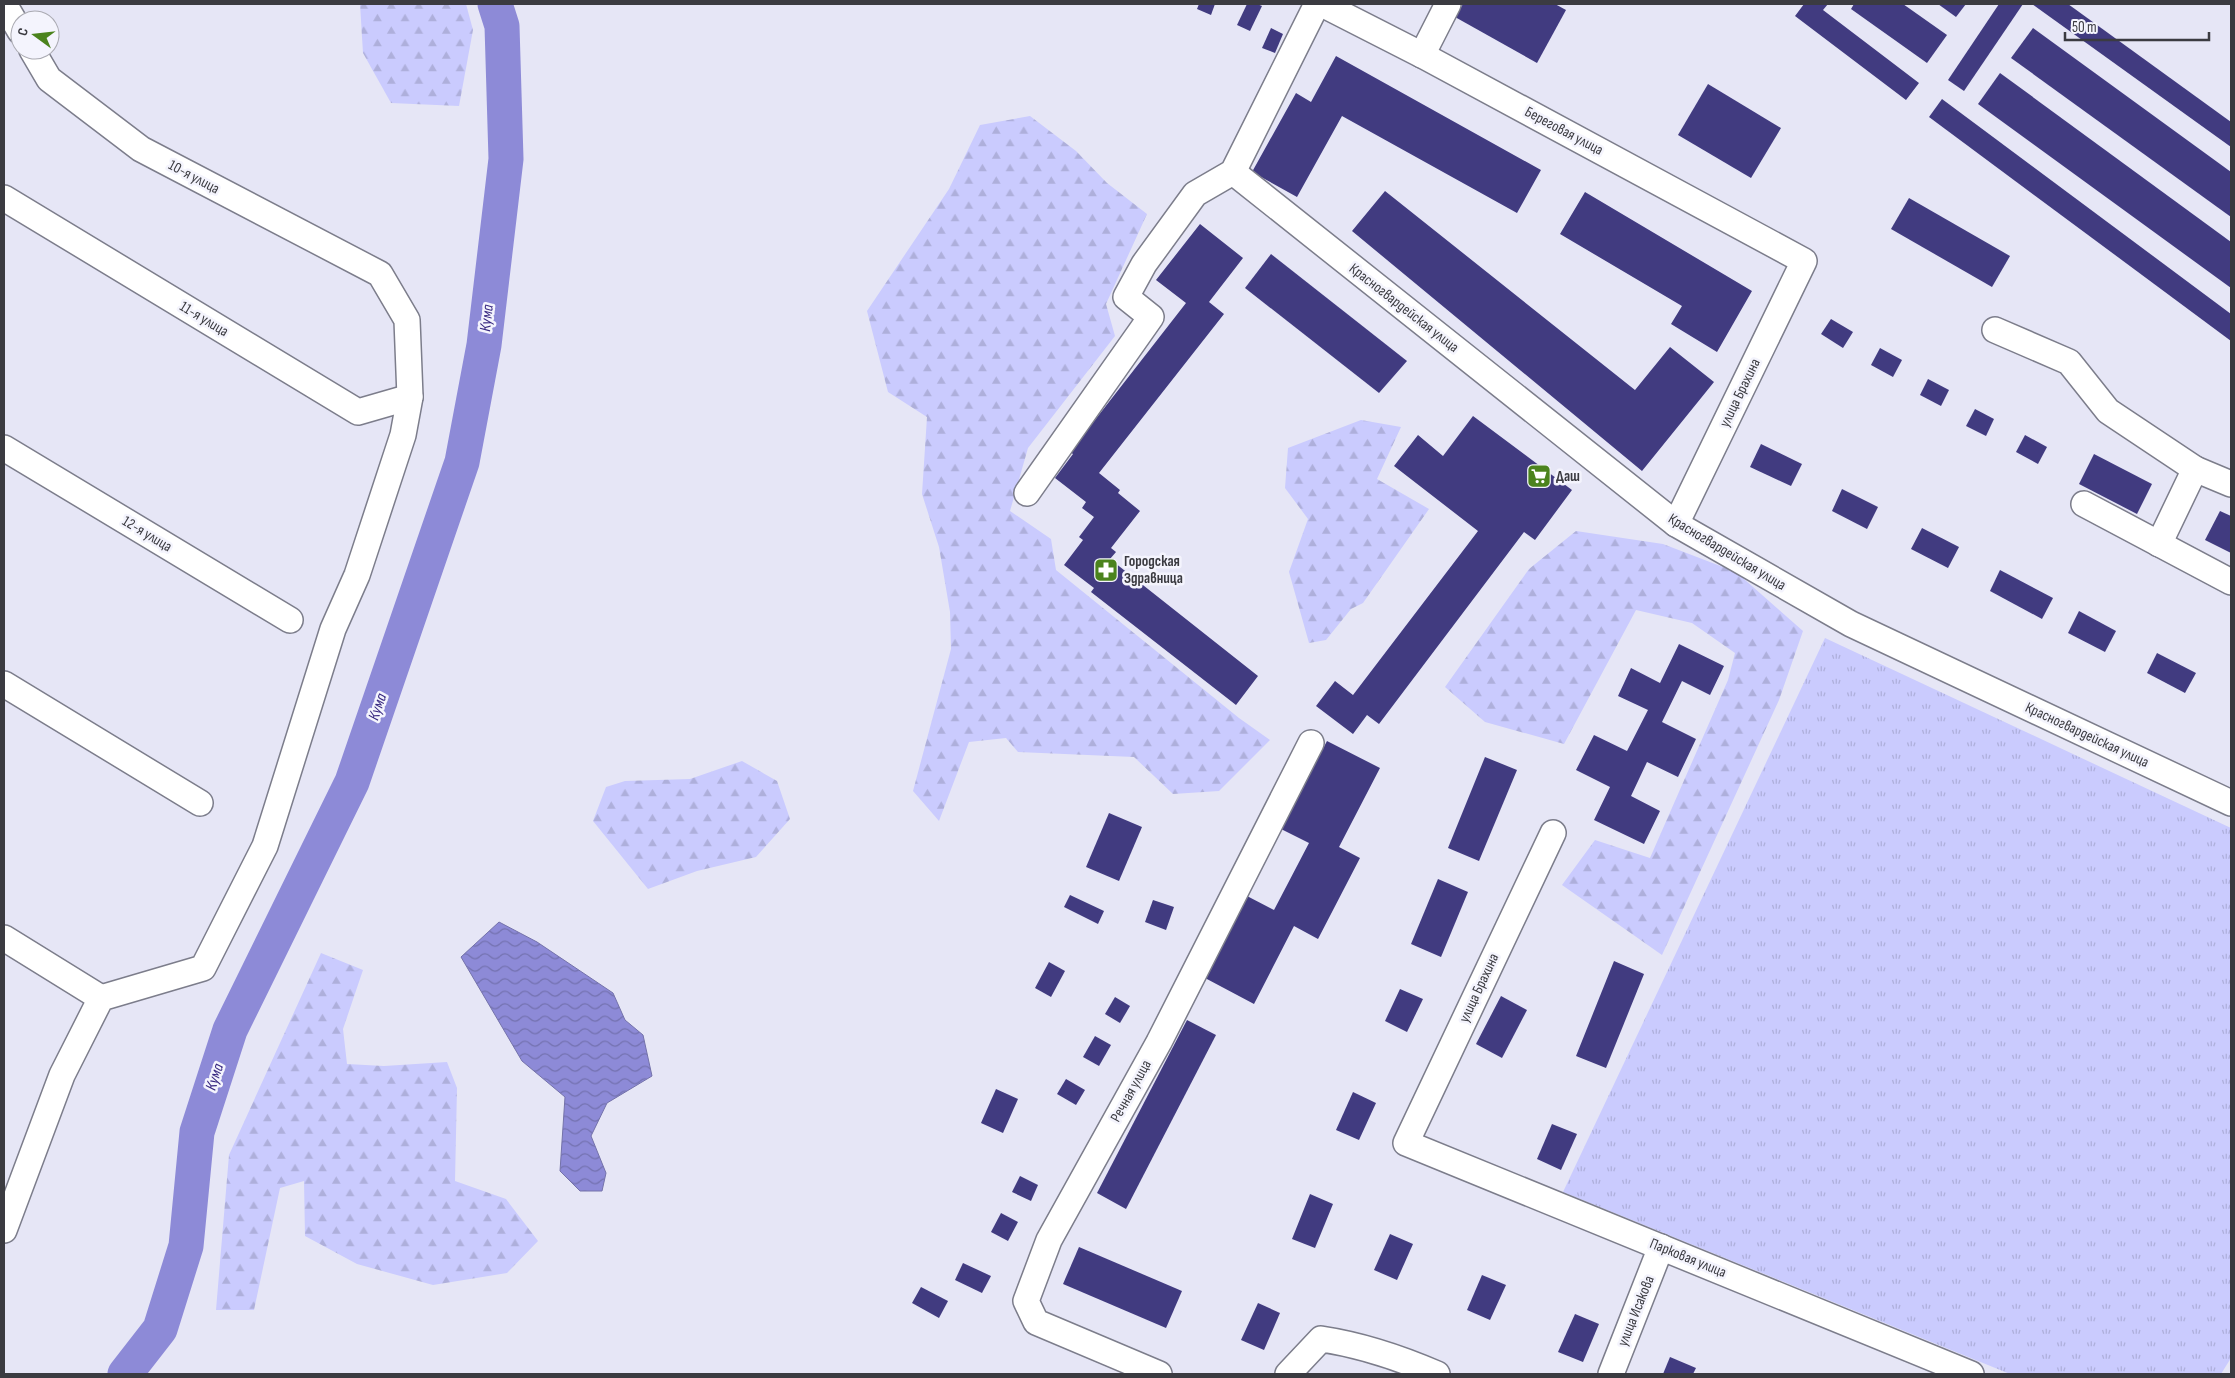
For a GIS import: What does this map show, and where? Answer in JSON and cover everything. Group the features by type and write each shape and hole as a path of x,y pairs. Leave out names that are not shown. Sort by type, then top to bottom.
{"street":[{"path":"1027,493 1150,318 1126,297 1144,264 1195,194 1233,172 1317,4"},
{"name":"Береговая улица","path":"1322,4 1422,55 1804,261"},
{"path":"1422,55 1448,4"},
{"name":"10-я улица","path":"38,60 49,79 141,149 380,274 407,320 410,397"},
{"name":"Красногвардейская улица","path":"1233,172 1676,524 1850,624 2231,803"},
{"name":"11-я улица","path":"4,198 358,412 410,397"},
{"name":"улица Брахина","path":"1676,524 1804,261"},
{"path":"1995,330 2069,362 2108,411 2195,469 2231,484"},
{"path":"4,1230 62,1075 101,998 203,968 265,846 333,629 357,576 403,435 410,397"},
{"name":"12-я улица","path":"4,448 290,620"},
{"path":"2159,544 2195,469"},
{"path":"2084,504 2231,582"},
{"path":"4,684 200,803"},
{"name":"Речная улица","path":"1159,1374 1036,1322 1026,1301 1049,1240 1159,1042 1311,743"},
{"name":"улица Брахина","path":"1406,1143 1553,833"},
{"path":"4,938 101,998"},
{"name":"Парковая улица","path":"1406,1143 1970,1374"},
{"name":"улица Исакова","path":"1611,1374 1661,1247"},
{"path":"1288,1374 1321,1338 1351,1344 1411,1362 1438,1374"}],"green space":[{"path":"360,4 466,4 473,30 459,106 391,103 363,53"},
{"path":"1030,116 1076,151 1107,183 1147,214 1106,304 1115,336 1028,448 1010,511 1051,539 1056,570 1239,718 1270,740 1219,791 1173,794 1134,757 1018,752 1006,738 969,742 939,821 913,791 951,649 950,612 939,547 922,494 927,417 888,392 867,311 949,189 980,125"},
{"path":"1361,420 1401,427 1377,479 1429,509 1363,603 1351,609 1326,640 1309,643 1289,572 1308,519 1285,488 1288,448"},
{"path":"1576,531 1663,544 1736,572 1803,631 1779,700 1662,955 1562,885 1595,840 1650,858 1728,680 1735,653 1692,623 1636,610 1564,744 1485,722 1445,687 1529,569"},
{"path":"1825,638 2231,828 2231,1358 2221,1374 2010,1374 1563,1192"},
{"path":"742,761 777,781 790,819 756,857 697,871 648,889 593,821 606,787 625,781 690,779"},
{"path":"321,953 363,970 343,1029 347,1064 384,1066 447,1062 457,1088 455,1181 506,1199 538,1241 507,1273 433,1285 357,1264 305,1236 304,1181 280,1188 254,1310 216,1310 229,1155"}],"water":[{"path":"499,922 537,942 613,993 625,1020 643,1035 652,1076 607,1103 591,1136 606,1173 602,1191 580,1191 560,1171 565,1097 522,1061 461,957"}],"building":[{"path":"1199,4 1215,4 1211,15 1197,9"},
{"path":"1247,4 1262,6 1250,31 1237,25"},
{"path":"1463,4 1555,4 1566,10 1537,63 1455,17"},
{"path":"1804,4 1828,4 1823,10 1919,83 1906,100 1795,16"},
{"path":"1854,4 1903,4 1947,35 1927,63 1851,9"},
{"path":"1938,4 1966,4 1956,17"},
{"path":"1999,4 2023,4 1964,91 1948,80"},
{"path":"2032,4 2068,4 2231,122 2231,147"},
{"path":"1271,28 1283,34 1275,53 1262,48"},
{"path":"2033,28 2231,172 2231,217 2011,58"},
{"path":"1336,56 1541,170 1517,213 1342,116 1297,197 1252,172 1296,93 1311,102"},
{"path":"2000,73 2231,242 2231,288 1978,104"},
{"path":"1708,84 1781,128 1751,178 1678,135"},
{"path":"1942,99 2231,314 2231,341 1929,117"},
{"path":"1385,191 1635,390 1670,347 1714,382 1642,471 1352,231"},
{"path":"1585,192 1752,291 1717,352 1671,324 1682,306 1560,234"},
{"path":"1909,198 2010,256 1992,287 1891,229"},
{"path":"1200,224 1243,258 1209,302 1224,314 1099,473 1120,490 1118,493 1140,511 1111,548 1116,552 1110,559 1258,676 1236,705 1091,592 1094,588 1064,565 1083,540 1079,537 1094,517 1082,508 1086,502 1055,478 1073,454 1070,452 1186,303 1156,280"},
{"path":"1271,254 1407,361 1379,393 1245,288"},
{"path":"1831,319 1853,332 1843,348 1821,334"},
{"path":"1880,348 1902,360 1893,377 1871,365"},
{"path":"1928,379 1949,390 1941,406 1920,395"},
{"path":"1975,409 1994,419 1986,436 1966,426"},
{"path":"1473,416 1572,490 1535,540 1524,532 1379,724 1367,715 1353,734 1316,706 1335,681 1353,695 1478,531 1394,466 1418,435 1443,456"},
{"path":"2025,435 2047,447 2038,464 2016,452"},
{"path":"1761,444 1802,464 1791,486 1750,467"},
{"path":"2094,454 2152,484 2137,514 2079,484"},
{"path":"1842,489 1878,507 1867,529 1832,511"},
{"path":"2220,511 2231,516 2231,553 2205,540"},
{"path":"1922,528 1959,547 1948,568 1911,549"},
{"path":"2000,570 2053,598 2042,619 1990,591"},
{"path":"2079,611 2116,631 2105,652 2068,633"},
{"path":"1679,644 1724,666 1710,695 1682,681 1662,722 1696,739 1678,777 1647,762 1631,796 1660,811 1644,844 1594,820 1610,787 1576,770 1594,735 1627,751 1648,710 1618,696 1631,668 1660,683"},
{"path":"2157,653 2196,673 2185,693 2147,673"},
{"path":"1327,741 1380,768 1339,847 1360,858 1318,939 1294,926 1254,1004 1205,978 1247,896 1274,910 1309,843 1281,829"},
{"path":"1485,757 1517,770 1479,861 1448,848"},
{"path":"1109,813 1142,827 1119,881 1086,867"},
{"path":"1438,879 1468,892 1441,957 1411,944"},
{"path":"1070,895 1104,911 1098,924 1064,907"},
{"path":"1153,900 1174,907 1166,930 1145,922"},
{"path":"1614,961 1644,974 1606,1068 1576,1056"},
{"path":"1049,962 1065,971 1051,997 1035,988"},
{"path":"1400,989 1423,999 1407,1032 1385,1021"},
{"path":"1501,996 1527,1010 1502,1058 1476,1044"},
{"path":"1115,997 1130,1006 1120,1023 1105,1014"},
{"path":"1187,1020 1216,1035 1126,1209 1097,1193"},
{"path":"1095,1036 1111,1045 1099,1066 1083,1057"},
{"path":"1066,1079 1085,1090 1076,1105 1057,1094"},
{"path":"996,1089 1018,1099 1003,1133 981,1123"},
{"path":"1353,1092 1376,1103 1359,1140 1336,1130"},
{"path":"1552,1124 1577,1134 1561,1170 1537,1159"},
{"path":"1020,1176 1038,1185 1031,1201 1012,1192"},
{"path":"1310,1194 1333,1204 1315,1248 1292,1239"},
{"path":"1001,1213 1018,1222 1008,1241 991,1232"},
{"path":"1390,1234 1413,1244 1397,1280 1374,1270"},
{"path":"1079,1247 1182,1291 1166,1328 1063,1284"},
{"path":"963,1263 991,1276 982,1293 955,1280"},
{"path":"1482,1275 1506,1285 1490,1320 1467,1310"},
{"path":"921,1287 948,1301 939,1318 912,1303"},
{"path":"1258,1303 1280,1313 1264,1350 1241,1340"},
{"path":"1575,1314 1599,1324 1583,1362 1558,1352"},
{"path":"1670,1357 1696,1368 1693,1374 1663,1374"}],"waterway":[{"name":"Кума","path":"125,1374 160,1329 186,1246 197,1132 230,1030 352,782 462,462 484,345 506,159 502,26 495,4"}],"place":[{"name":"Даш","path":"1539,476"},
{"name":"Городская Здравница","path":"1106,570"}]}
